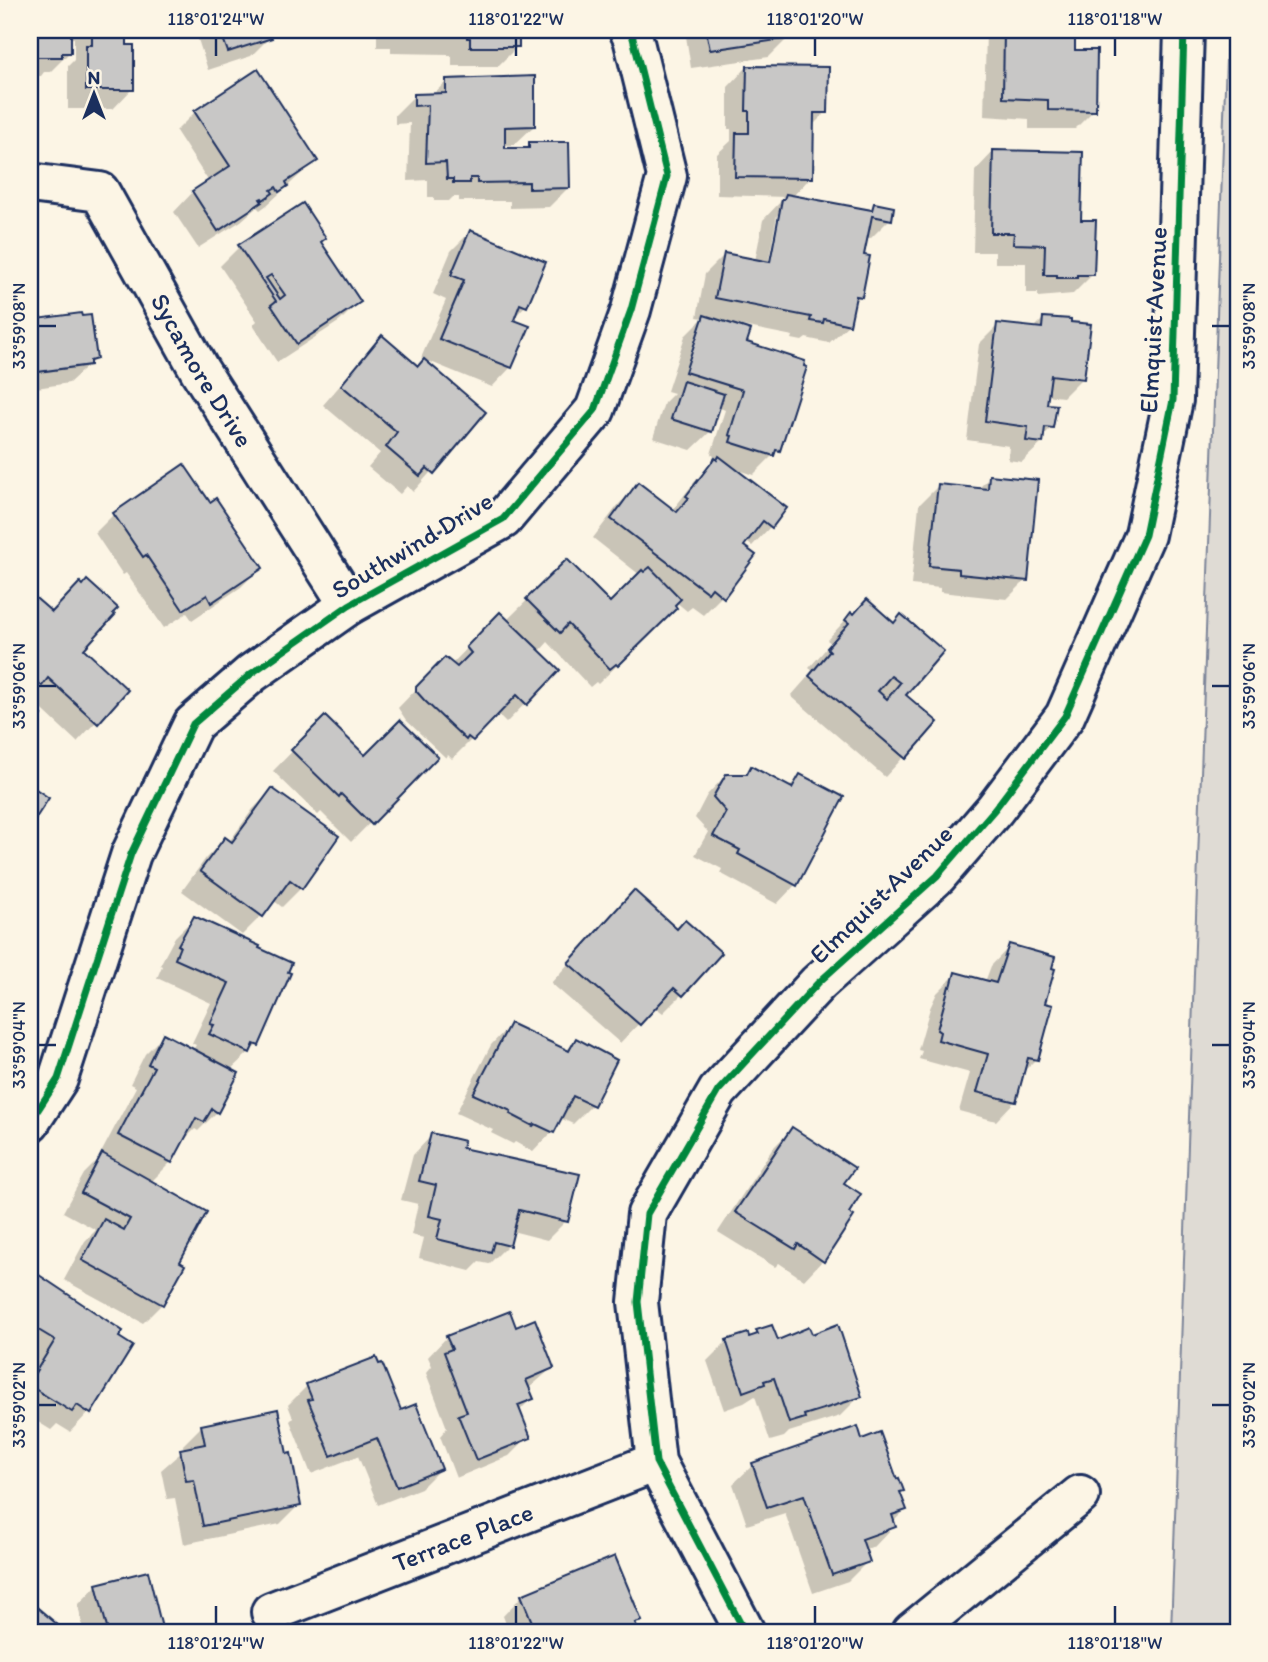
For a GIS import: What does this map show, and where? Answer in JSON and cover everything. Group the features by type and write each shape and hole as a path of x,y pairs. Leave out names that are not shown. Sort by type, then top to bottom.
{"street":[{"name":"Southwind Drive","path":"30,1122 58,1079 131,854 192,724 252,673 349,605 503,519 595,411 631,310 667,176 629,30"},
{"name":"Elmquist Avenue","path":"745,1632 656,1462 638,1302 647,1214 718,1091 818,983 936,876 995,809 1065,716 1145,535 1173,400 1184,30"},
{"name":"Sycamore Drive","path":"30,183 100,192 200,371 349,605"},
{"name":"Terrace Place","path":"271,1612 656,1462"},
{"path":"912,1632 1080,1495"}],"shaded area":[{"path":"1227,30 1238,30 1238,1632 1171,1632"}],"building":[{"path":"30,30 71,30 71,53 62,53 62,57 31,57"},
{"path":"92,30 127,30 127,45 134,45 134,90 86,90 86,45 92,45"},
{"path":"220,30 269,30 272,38 228,52"},
{"path":"409,30 519,30 519,47 470,47 470,38 467,38 467,35 409,34"},
{"path":"706,30 789,30 790,38 710,50"},
{"path":"1004,30 1075,30 1075,50 1097,50 1096,111 1048,110 1048,100 1003,98"},
{"path":"747,66 829,67 828,113 814,113 813,178 735,177 736,133 749,133 749,111 746,111"},
{"path":"258,69 318,161 286,182 288,186 279,192 276,187 271,190 273,193 263,200 260,199 262,202 218,231 192,191 230,166 194,111"},
{"path":"535,76 535,126 505,127 505,148 529,148 529,142 569,142 570,188 529,189 529,182 477,183 477,178 470,178 470,183 453,183 453,179 447,179 446,162 426,163 428,105 414,106 414,94 446,93 446,79"},
{"path":"993,150 1083,152 1081,220 1096,220 1094,275 1057,278 1057,275 1044,275 1045,245 1013,244 1014,233 991,233"},
{"path":"786,194 872,210 874,203 894,207 892,220 872,216 864,255 870,256 862,297 856,296 850,325 824,319 823,323 810,321 811,317 715,298 724,253 770,262 782,199"},
{"path":"303,203 326,238 321,242 361,302 297,344 271,305 276,301 238,245","holes":["271,275 285,295 280,299 266,278"]},
{"path":"470,230 546,262 527,307 520,304 514,320 530,326 512,368 439,339 464,280 451,275"},
{"path":"30,275 37,319 81,313 82,316 91,315 97,359 90,361 90,365 30,373"},
{"path":"704,315 751,330 747,342 805,361 804,366 807,367 780,451 776,450 774,456 730,442 732,436 729,435 743,390 685,372"},
{"path":"1043,317 1091,324 1084,379 1051,375 1047,404 1057,405 1053,428 1045,427 1043,443 1026,441 1028,427 985,421 997,323 1042,328"},
{"path":"382,335 418,366 424,359 486,412 434,474 427,468 420,476 386,447 397,432 341,385"},
{"path":"683,381 724,394 712,432 671,419"},
{"path":"719,456 787,508 772,528 763,521 744,546 756,555 724,598 712,588 708,593 611,519 638,482 677,512 689,498 686,496"},
{"path":"184,464 210,502 216,498 263,568 211,603 207,595 183,610 146,555 143,557 113,513"},
{"path":"989,475 1038,480 1028,581 959,574 959,569 929,566 938,484 988,489"},
{"path":"567,559 610,602 642,570 644,572 650,567 681,599 675,605 677,608 618,666 616,664 610,669 568,624 560,633 526,599"},
{"path":"87,580 118,608 113,613 115,615 84,649 128,690 98,724 48,678 42,686 30,675 30,593 52,612 80,582 83,585"},
{"path":"867,599 894,623 901,614 944,651 906,695 938,722 906,759 809,676 830,651 827,648 849,623 845,620 851,612 854,614","holes":["891,676 900,683 887,699 878,691"]},
{"path":"500,612 560,670 527,705 517,695 473,741 468,737 466,740 425,701 416,691 416,687 445,657 457,667 471,653 466,647"},
{"path":"30,707 42,715 30,733"},
{"path":"325,716 365,755 400,720 438,757 372,825 291,750"},
{"path":"751,766 792,788 800,774 844,797 797,886 738,854 740,850 713,836 726,812 713,797 726,774 747,774"},
{"path":"30,785 49,798 30,827"},
{"path":"272,788 339,836 302,889 290,880 263,917 200,871 225,837 232,842"},
{"path":"634,890 677,929 685,920 722,953 683,996 674,988 640,1025 568,963"},
{"path":"194,916 292,963 288,972 291,973 259,1046 254,1044 250,1053 209,1034 214,1025 210,1024 229,983 175,959 180,946 178,945"},
{"path":"1009,944 1055,957 1052,968 1055,969 1045,1003 1053,1005 1038,1060 1028,1058 1016,1102 977,1092 988,1054 938,1040 940,1032 937,1030 955,972 996,983"},
{"path":"510,1023 569,1051 576,1038 617,1060 594,1106 573,1096 554,1133 535,1124 533,1126 510,1114 511,1111 473,1094"},
{"path":"163,1033 239,1073 218,1113 212,1109 204,1122 196,1118 172,1163 118,1135 154,1067 148,1064"},
{"path":"792,1127 855,1168 844,1183 861,1194 849,1213 854,1216 824,1262 798,1244 795,1249 735,1212"},
{"path":"431,1133 464,1141 462,1148 580,1174 568,1222 519,1210 510,1246 494,1242 491,1252 437,1239 442,1219 429,1216 436,1185 419,1181"},
{"path":"102,1153 207,1212 180,1262 185,1265 163,1305 82,1260 104,1219 124,1230 130,1219 81,1193"},
{"path":"30,1269 123,1331 119,1337 133,1346 91,1414 77,1405 72,1412 30,1386 30,1381 55,1340 30,1325"},
{"path":"510,1311 516,1327 535,1319 554,1368 526,1380 534,1399 518,1405 531,1438 476,1460 458,1415 467,1412 444,1352 452,1349 446,1336"},
{"path":"838,1324 862,1397 804,1415 805,1418 789,1423 774,1378 743,1392 726,1340 748,1333 749,1337 758,1334 756,1330 772,1325 778,1340 809,1327 812,1334"},
{"path":"376,1357 379,1364 382,1363 401,1410 416,1404 442,1469 397,1487 377,1438 331,1456 308,1400 312,1399 306,1384"},
{"path":"278,1409 287,1454 291,1453 301,1506 203,1526 194,1480 186,1481 180,1449 205,1444 201,1425"},
{"path":"858,1426 862,1439 880,1432 904,1491 900,1492 907,1510 892,1515 896,1527 862,1539 870,1562 832,1575 804,1495 767,1507 752,1463"},
{"path":"615,1556 642,1621 635,1623 639,1632 536,1632 521,1595"},
{"path":"148,1571 163,1632 108,1632 96,1584"},
{"path":"32,1603 58,1625 51,1632 30,1632"}],"cycle path":[{"path":"30,1122 58,1079 131,854 193,724 252,673 349,605 503,519 595,410 631,310 667,176 629,30"},
{"path":"745,1632 656,1462 638,1302 647,1214 718,1091 818,983 937,876 995,809 1065,716 1145,535 1173,400 1184,30"}]}
